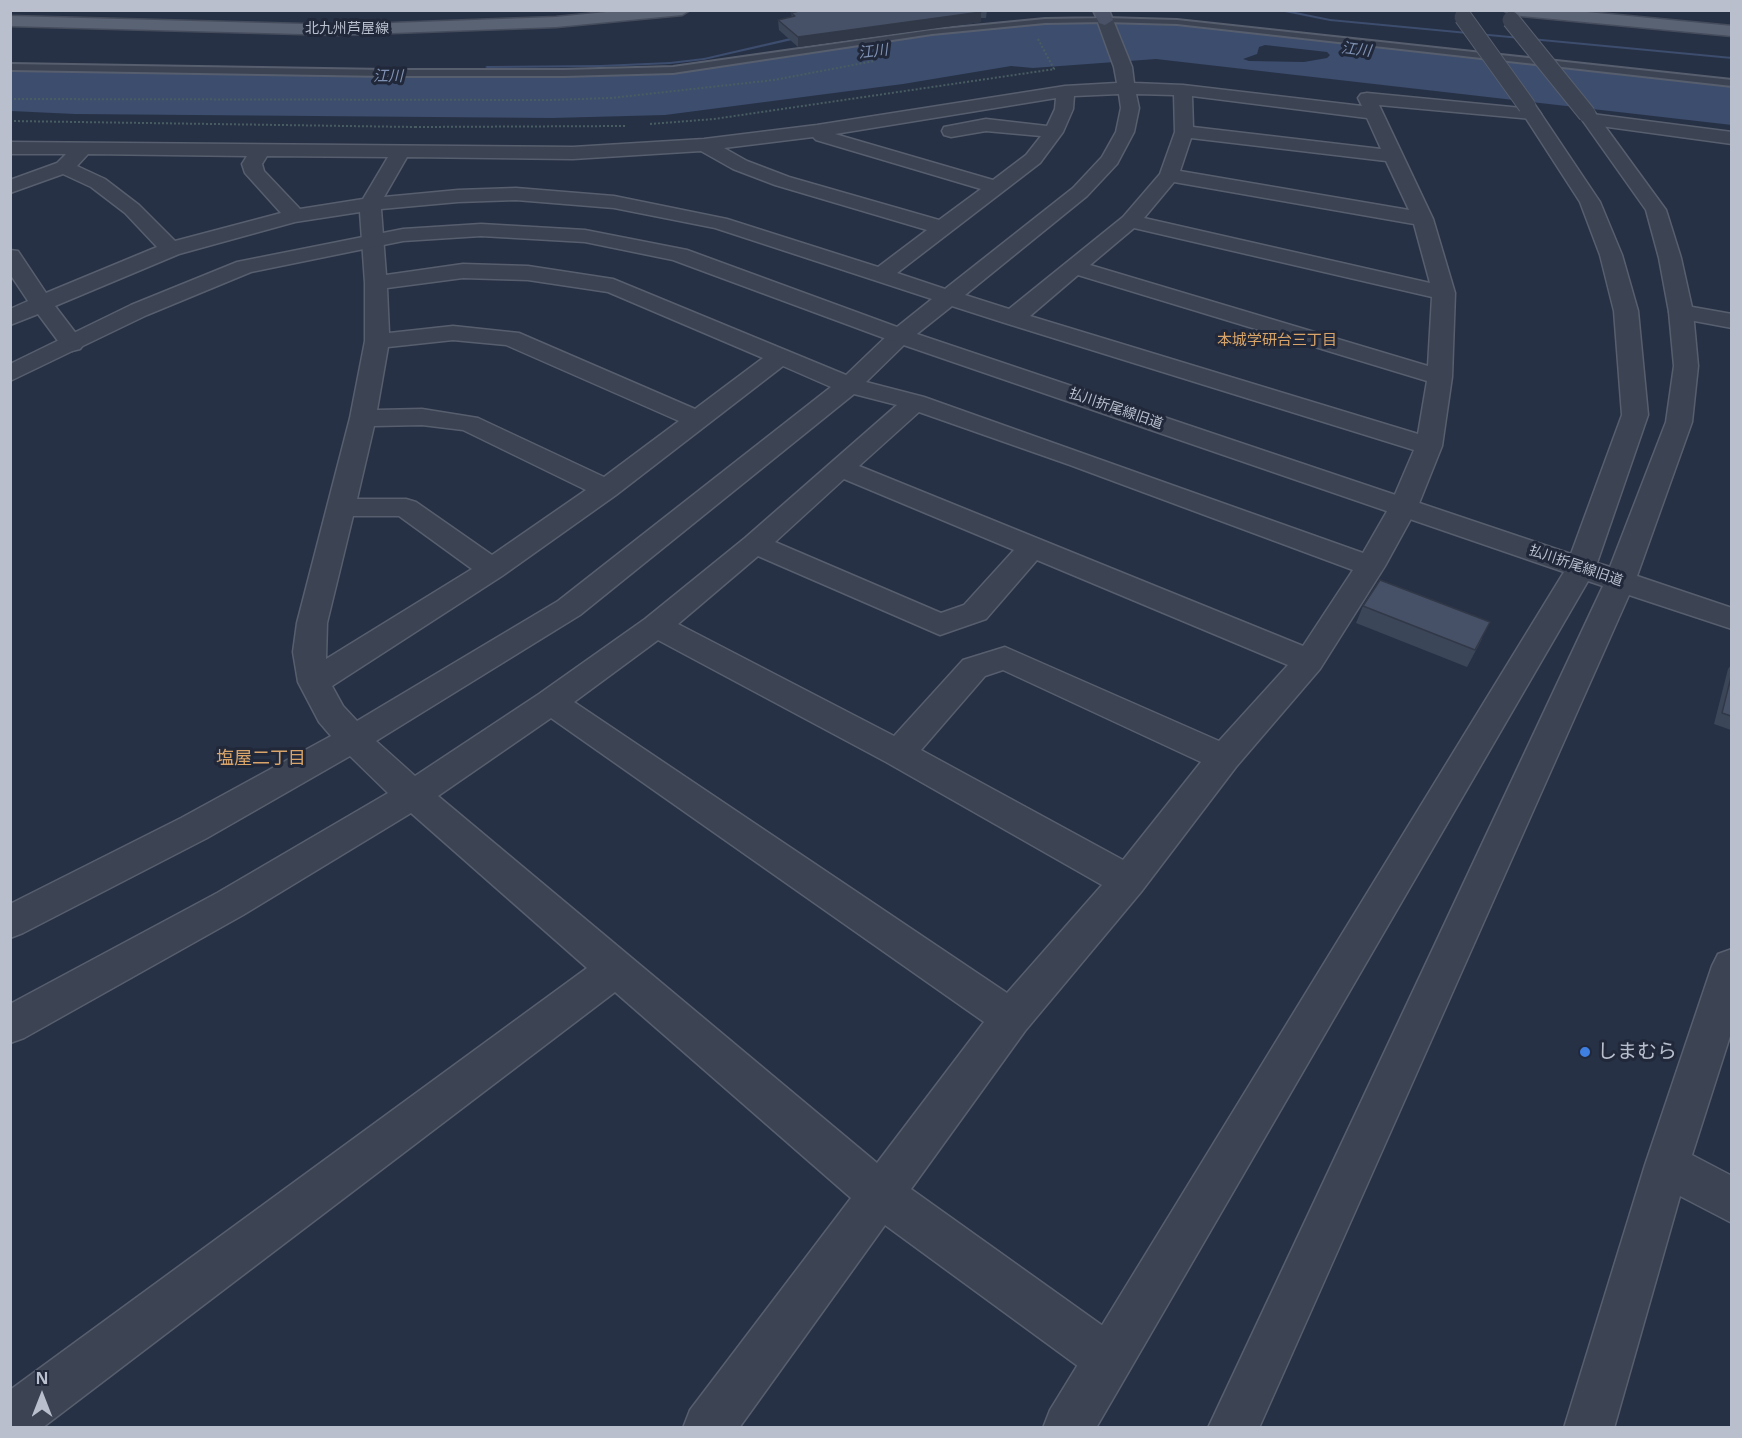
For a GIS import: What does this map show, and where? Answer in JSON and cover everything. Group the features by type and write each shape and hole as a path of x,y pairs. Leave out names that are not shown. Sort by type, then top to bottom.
{"main road":[{"name":"北九州芦屋線","path":"10,15 347,23 457,21 622,10"},
{"name":"北九州芦屋線","path":"10,21 349,29 556,22 682,10"},
{"path":"1579,10 1731,25"},
{"path":"1508,14 1731,31"}],"street":[{"path":"1068,1428 1107,1358 1581,568 1635,415 1626,311 1611,255 1590,202 1530,110 1461,14"},
{"path":"1233,1428 1620,581 1679,422 1686,366 1681,312 1670,258 1656,210 1590,117 1508,14"},
{"path":"10,922 194,828 353,739 569,608 849,385 900,336 1080,192 1110,160 1125,132 1130,108 1123,67 1106,22"},
{"path":"10,148 260,151 404,143 633,152 817,130 1065,91 1127,88 1183,90 1373,113"},
{"path":"1012,318 1130,221 1169,175 1184,132 1183,90"},
{"path":"881,275 1033,159 1054,132 1064,109 1065,91"},
{"path":"708,1428 1011,1018 1128,881 1224,758 1309,661 1370,566 1404,506 1429,446 1440,377 1444,293 1423,219 1367,98 1530,110"},
{"path":"1590,117 1729,140"},
{"path":"936,133 986,125 1054,132"},
{"path":"817,130 823,136 997,187"},
{"path":"1184,132 1393,156"},
{"path":"404,143 370,204 374,241 377,341 343,507 312,623 309,652 315,682 330,714 353,739 413,795 881,1195 1107,1358"},
{"path":"704,145 740,165 782,181 943,228"},
{"path":"10,187 64,167 83,150"},
{"path":"260,151 252,164 255,173 295,216"},
{"path":"620,185 633,152"},
{"path":"64,167 98,183 132,209 171,249"},
{"path":"1169,175 1423,219"},
{"path":"10,318 171,249 295,216 370,204 620,185 720,223 949,298 1429,446"},
{"path":"1130,221 1444,293"},
{"name":"払川折尾線旧道","path":"10,374 139,310 245,267 403,235 481,230 585,236 679,255 900,336 1731,619"},
{"path":"10,256 72,344"},
{"path":"1073,267 1440,377"},
{"path":"376,283 463,271 528,273 613,286 849,385 915,402 1079,459 1370,566"},
{"path":"1681,312 1731,321"},
{"path":"377,341 453,333 512,338 698,420"},
{"path":"315,682 492,569 606,489 781,356"},
{"path":"10,1025 230,904 413,795 551,702 657,626 755,544 915,402"},
{"path":"363,418 422,417 469,423 606,489"},
{"path":"840,468 1309,661"},
{"path":"343,507 406,508 492,569"},
{"path":"755,544 940,625 975,612 1033,547"},
{"path":"657,626 898,753 1128,881"},
{"path":"898,753 974,668 1005,658 1224,758"},
{"path":"551,702 1011,1018"},
{"path":"1589,1428 1667,1165 1731,966"},
{"path":"10,1420 616,969"},
{"path":"1667,1165 1731,1201"}],"lane":[{"path":"10,67 387,73 604,72 701,67 860,38 1045,21 1177,22 1731,83"}],"path":[{"path":"644,125 714,119 1054,69 1051,62"},
{"path":"10,121 404,143 633,126"}],"water":[{"name":"江川","path":"1046,23 1174,23 1731,84 1732,125 1156,59 1033,68 1011,66 903,84 665,115 552,118 75,114 11,111 10,68 63,70 687,70 928,35","holes":["1265,45 1327,52 1330,55 1327,58 1304,62 1243,59 1257,54 1259,47"]}],"building":[{"path":"803,10 980,10 981,12 798,37 778,20 795,16 791,13"},
{"path":"1380,580 1490,622 1475,650 1363,606"},
{"path":"1731,677 1731,716 1722,713"}],"waterway":[{"path":"1277,10 1330,20 1732,58"},
{"path":"487,67 670,63 704,59 799,37"}],"place":[{"name":"しまむら","path":"1585,1052"}],"district":[{"name":"本城学研台三丁目","path":"1277,341"},
{"name":"塩屋二丁目","path":"261,759"}]}
